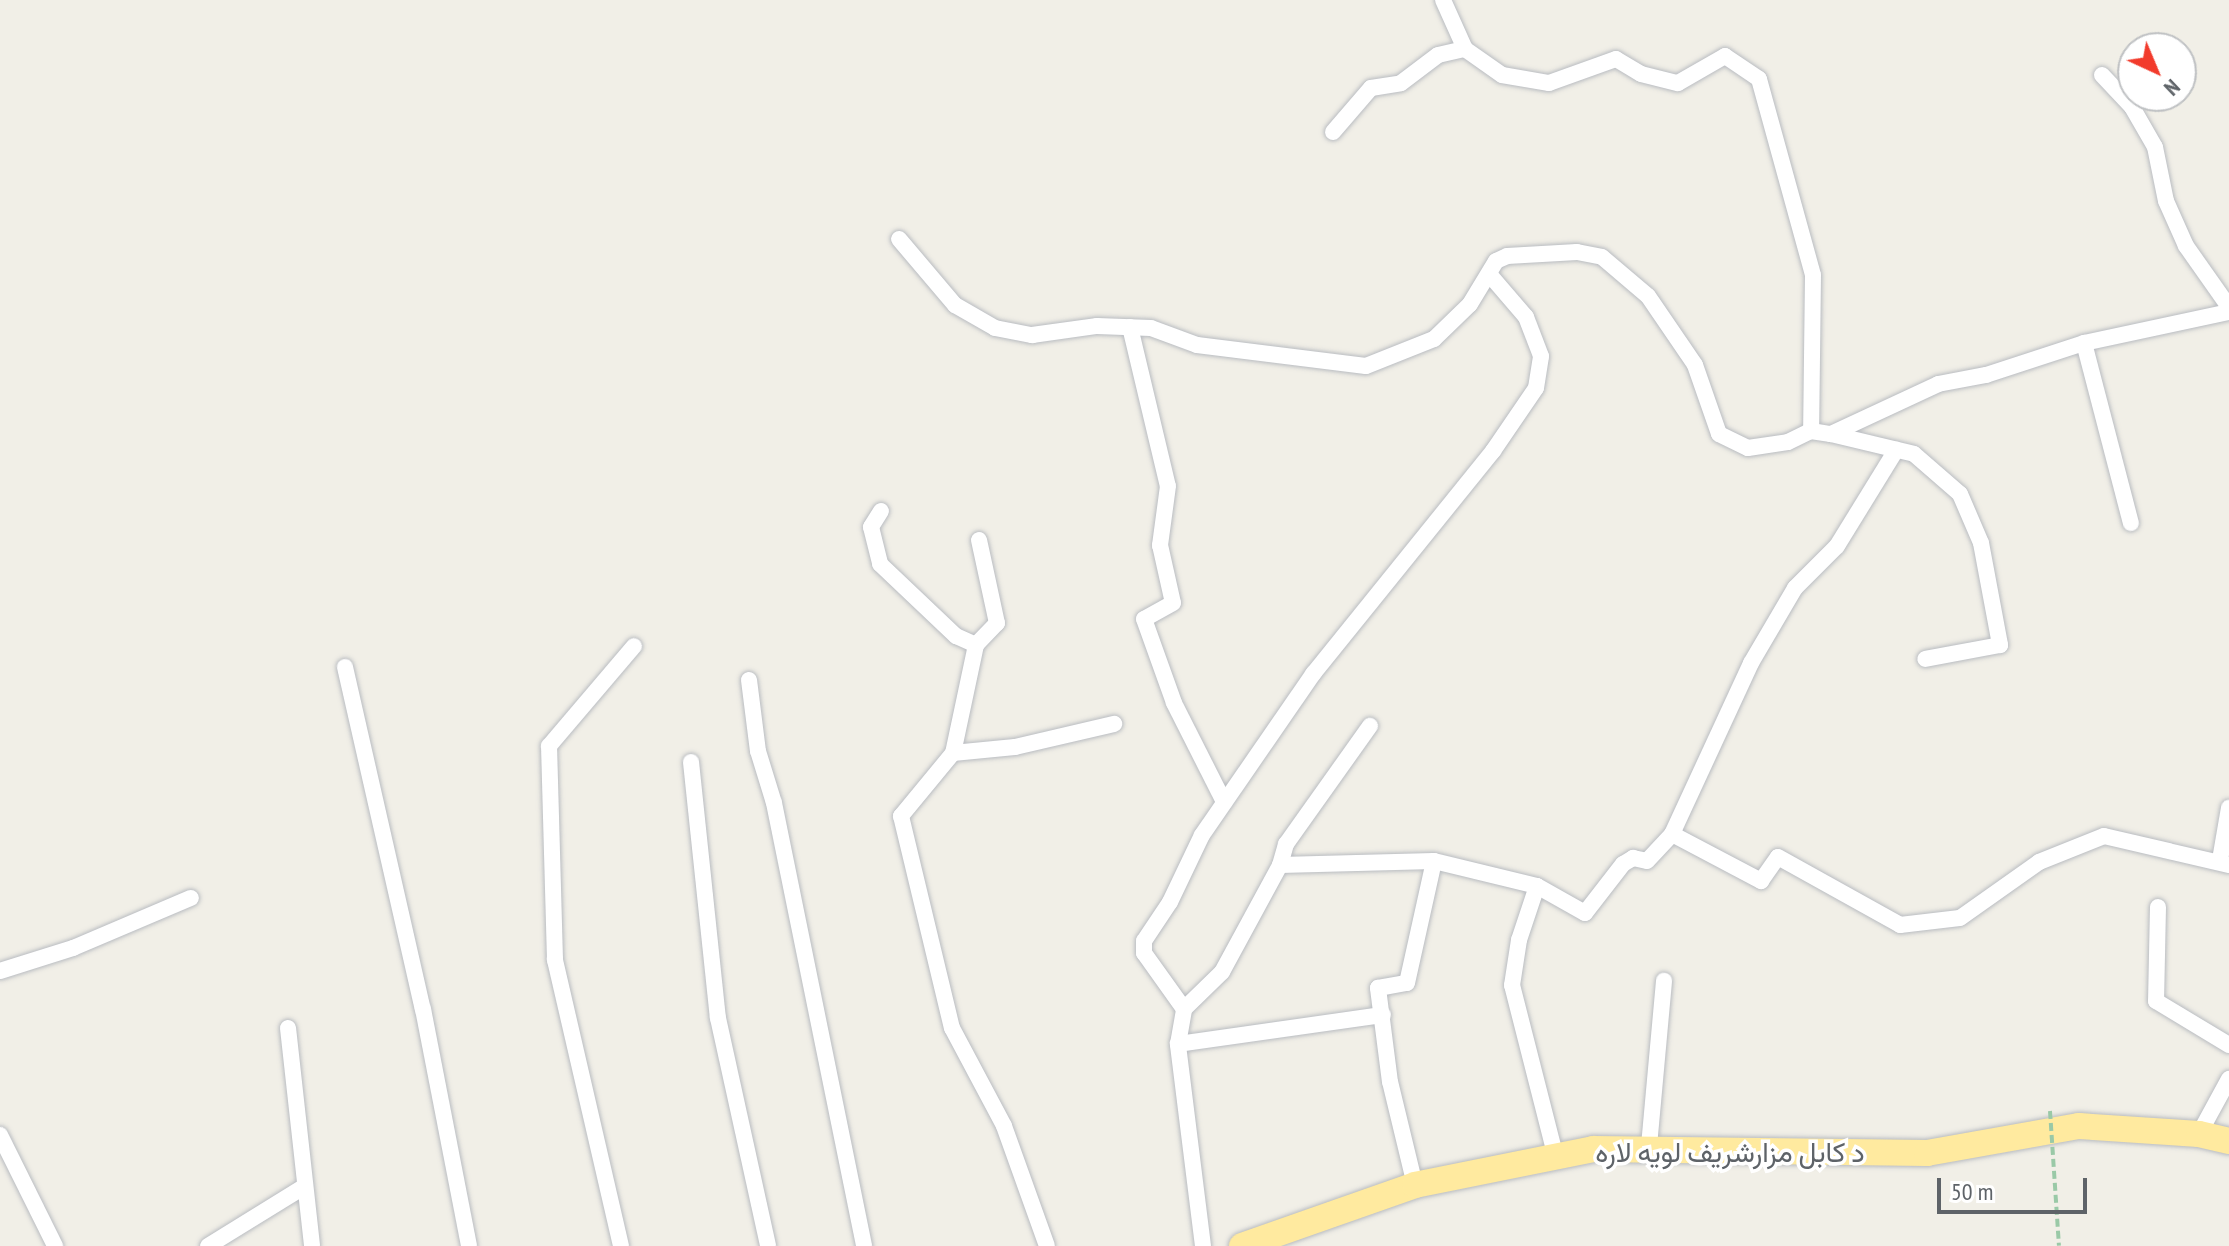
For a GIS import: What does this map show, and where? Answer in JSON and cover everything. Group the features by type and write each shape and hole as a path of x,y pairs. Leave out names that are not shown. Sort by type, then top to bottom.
{"highway":[{"name":"د کابل مزارشریف لویه لاره","path":"1242,1246 1415,1185 1593,1149 1649,1146 1927,1153 2079,1126 2199,1134 2229,1141"}],"street":[{"path":"1443,0 1465,49 1502,75 1549,83 1616,59 1641,74 1678,83 1725,56 1759,79 1813,275 1811,431"},
{"path":"1333,132 1371,88 1401,83 1438,55 1465,49"},
{"path":"1831,434 1938,384 1986,375 2084,343 2229,309 2186,246 2166,201 2155,147 2132,107 2102,75"},
{"path":"899,239 955,305 995,328 1032,335 1151,328 1197,345 1366,366 1434,339 1470,304 1496,261 1507,256 1577,252 1602,257 1648,296 1695,365 1719,434 1748,448 1788,442 1811,431 1914,454 1960,494 1981,543 2000,645 1925,659"},
{"path":"1184,1009 1144,953 1144,941 1224,802 1313,674 1493,451 1536,388 1541,356 1526,317 1489,274"},
{"path":"1130,327 1168,486 1160,545 1173,603 1144,619 1174,703 1224,802"},
{"path":"2084,343 2131,523"},
{"path":"1280,865 1434,861 1537,886 1585,913 1623,864 1633,858 1647,861 1672,834 1751,663 1795,588 1837,546 1896,450"},
{"path":"881,511 871,527 880,564 956,636 976,645"},
{"path":"979,540 997,623 976,645 953,753 901,816 952,1028 1004,1126 1047,1246"},
{"path":"621,1246 555,960 549,746 634,646"},
{"path":"345,667 386,832 469,1246"},
{"path":"749,680 758,751 774,803 864,1246"},
{"path":"953,753 1015,747 1114,724"},
{"path":"1203,1246 1178,1044 1184,1009 1222,972 1280,865 1286,844 1370,726"},
{"path":"691,762 718,1018 768,1246"},
{"path":"1672,834 1761,881 1778,857 1900,925 1960,918 2039,862 2104,836 2225,863 2229,808"},
{"path":"1415,1185 1390,1082 1380,985 1407,983 1434,861"},
{"path":"1537,886 1519,940 1512,985 1556,1158"},
{"path":"0,971 73,948 191,898"},
{"path":"2158,907 2156,1001 2229,1045"},
{"path":"1649,1146 1664,981"},
{"path":"1178,1044 1383,1015"},
{"path":"288,1028 312,1246"},
{"path":"2199,1134 2229,1079"},
{"path":"0,1135 55,1246"},
{"path":"208,1246 305,1186"}],"path":[{"path":"2050,1111 2059,1246"}]}
